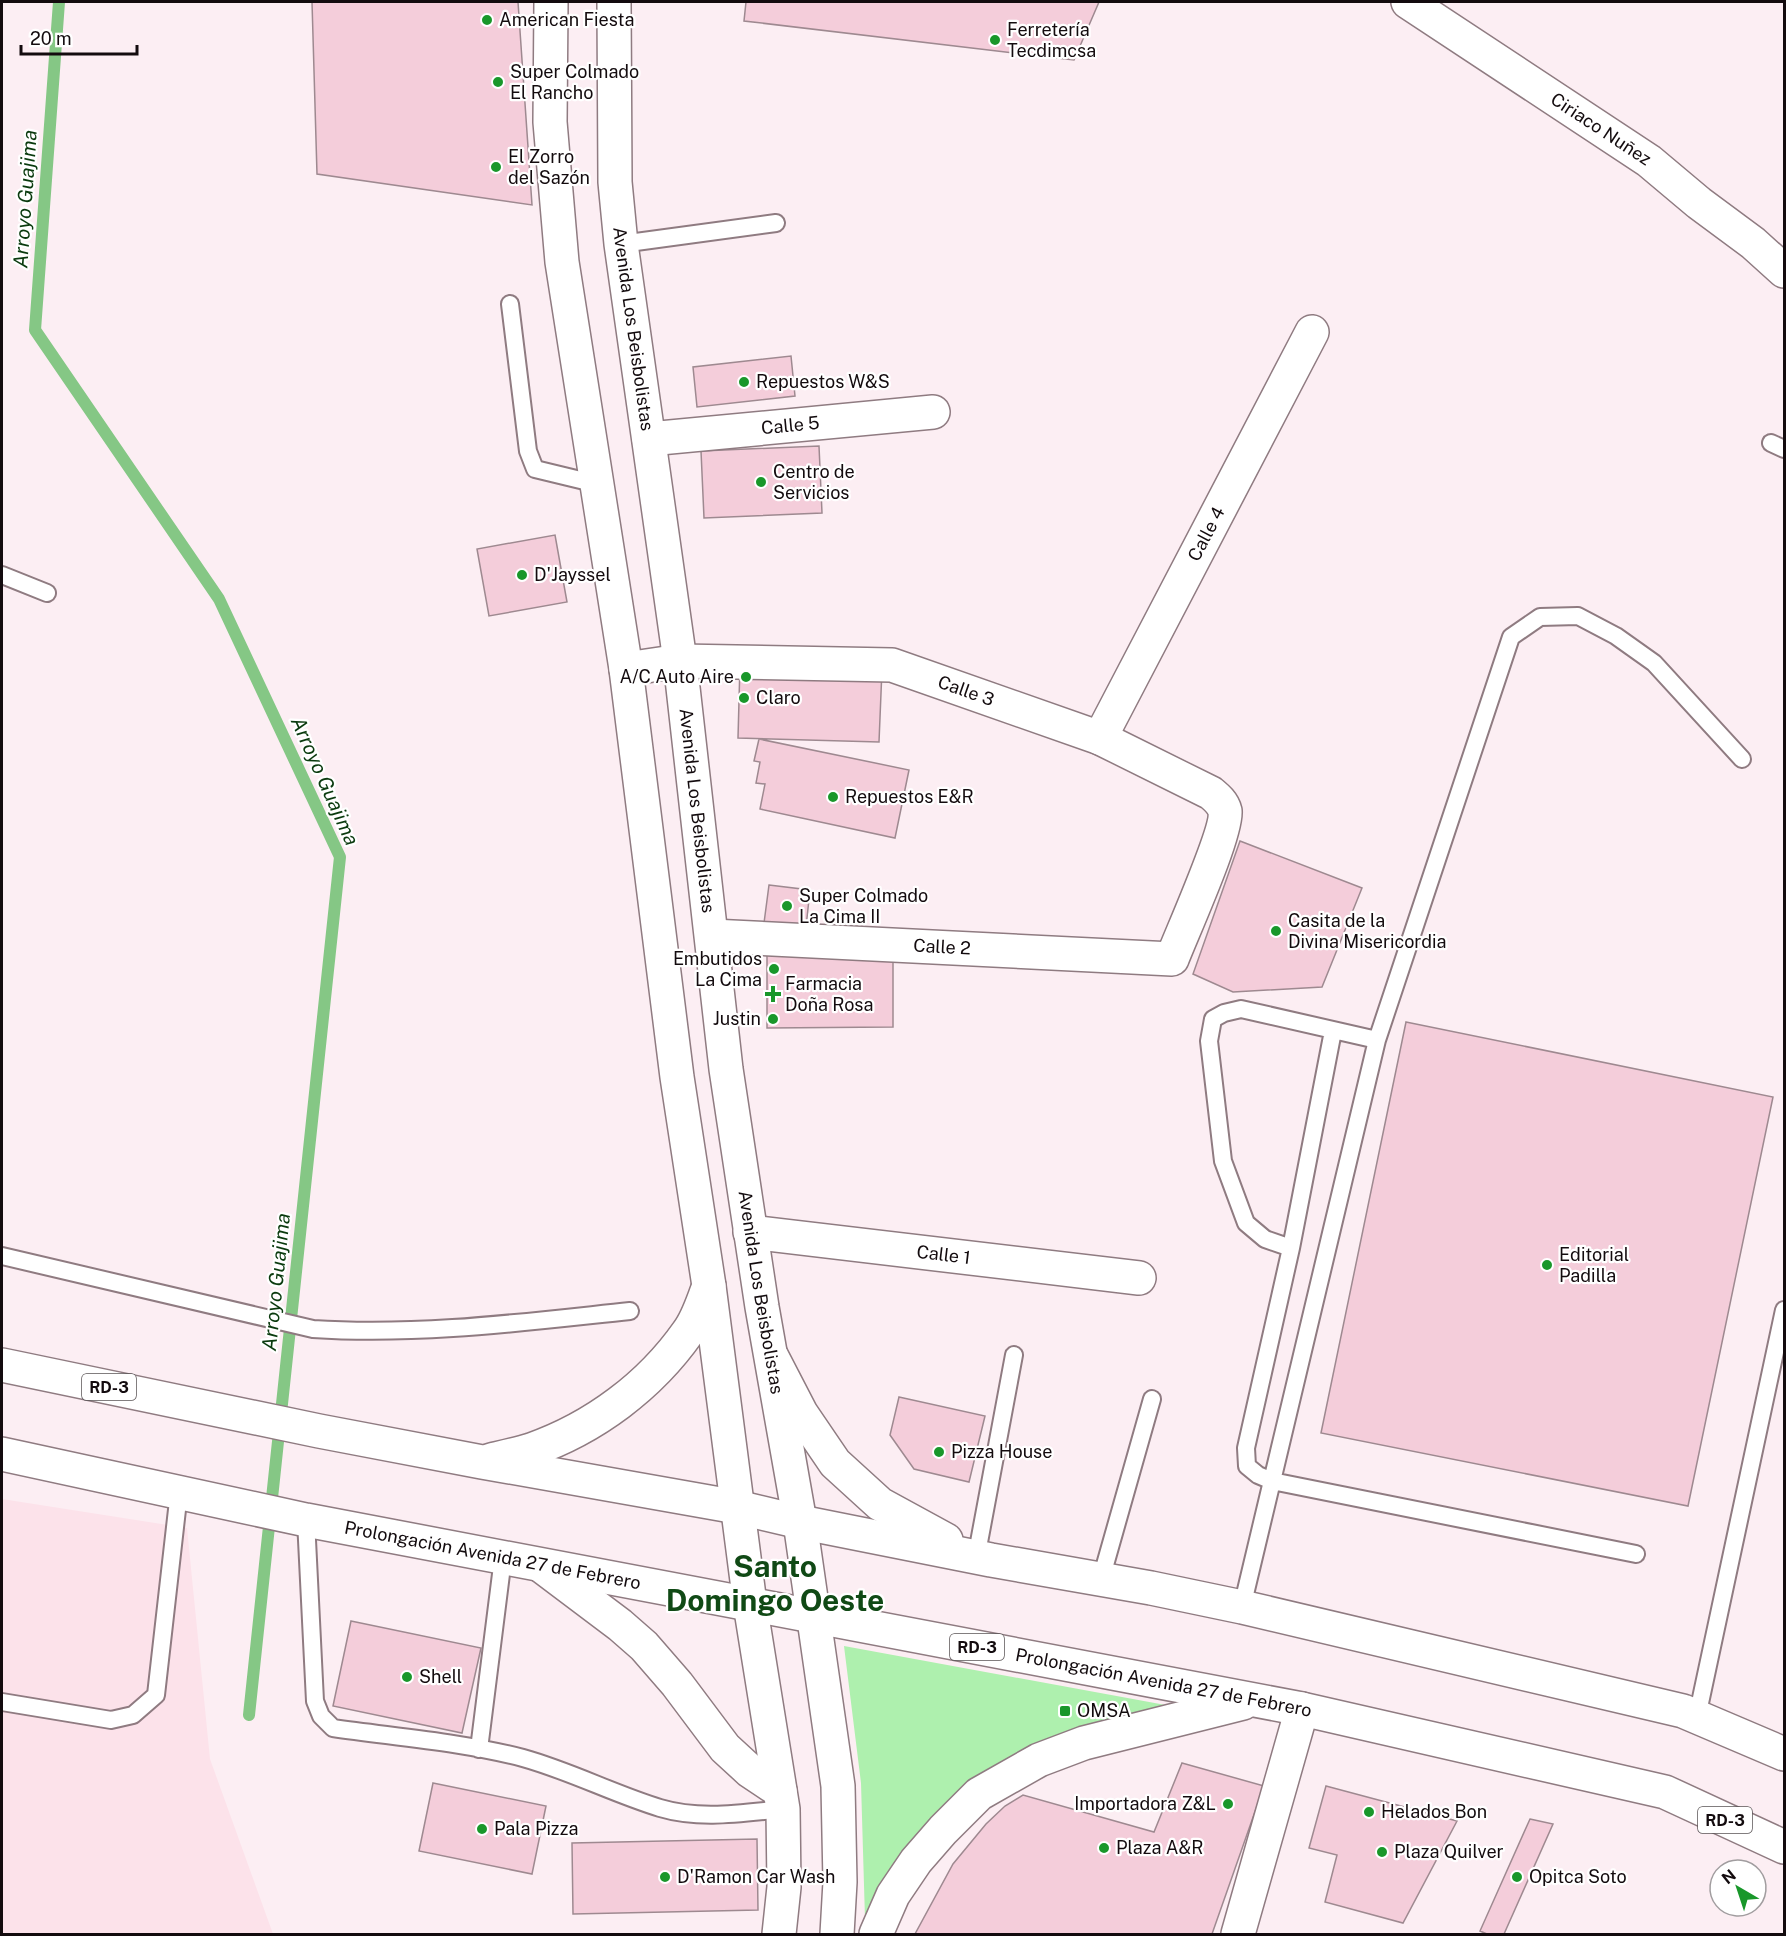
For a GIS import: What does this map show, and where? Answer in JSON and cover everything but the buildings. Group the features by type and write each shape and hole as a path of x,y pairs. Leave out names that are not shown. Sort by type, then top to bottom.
{"main road":[{"path":"551,2 550,122 562,262 626,669 676,1066 709,1286 750,1604 782,1800 784,1887 779,1935"},
{"name":"Avenida Los Beisbolistas","path":"614,2 615,182 621,244 680,662 726,1069 750,1232 800,1521 838,1786 840,1882 837,1935"},
{"name":"Ciriaco Nuñez","path":"1408,2 1649,161 1699,203 1753,243 1785,272"},
{"name":"Calle 4","path":"1100,738 1312,332"},
{"name":"Calle 5","path":"649,439 933,412"},
{"name":"Calle 3","path":"626,669 680,662 892,665 1100,738 1211,793 1220,800 1225,811 1221,835 1172,959"},
{"name":"Calle 2","path":"712,936 1172,959"},
{"name":"Calle 1","path":"750,1232 1139,1278"},
{"path":"482,1462 531,1450 568,1434 620,1403 658,1369 690,1330 709,1286"},
{"path":"772,1357 801,1413 835,1463 880,1504 933,1534 984,1556"},
{"name":"RD-3","path":"2,1365 319,1431 737,1507 1242,1607 1683,1711 1785,1754"},
{"name":"Prolongación Avenida 27 de Febrero","path":"2,1454 297,1518 1302,1709 1665,1792 1785,1847"},
{"path":"519,1560 620,1625 644,1646 677,1684 725,1748 782,1800"},
{"path":"876,1935 893,1895 916,1861 979,1794 1039,1760 1084,1743 1255,1700"},
{"path":"1238,1935 1302,1709"}],"lane":[{"path":"621,244 776,223"},
{"path":"510,304 528,451 535,469 597,483"},
{"path":"2,575 47,593"},
{"path":"1242,1607 1377,1040 1511,637 1540,617 1578,616 1616,636 1654,663 1742,759"},
{"path":"1291,1248 1264,1239 1246,1223 1223,1161 1209,1041 1213,1019 1224,1013 1241,1009 1377,1040"},
{"path":"1333,1031 1291,1248 1246,1448 1247,1466 1258,1475 1272,1480 1636,1554"},
{"path":"2,1256 313,1329 349,1331 451,1329 630,1311"},
{"path":"1697,1717 1785,1310"},
{"path":"984,1556 1014,1355"},
{"path":"1101,1579 1152,1399"},
{"path":"2,1702 111,1720 133,1715 156,1695 190,1494"},
{"path":"297,1518 315,1701 321,1716 333,1728 479,1749 522,1758 662,1808 710,1815 782,1800"},
{"path":"479,1749 519,1560"}],"shaded area":[{"path":"2,1499 187,1528 210,1759 273,1934 2,1934"}],"green space":[{"path":"844,1646 1171,1706 1072,1732 865,1919 861,1783"}],"waterway":[{"name":"Arroyo Guajima","path":"59,2 35,330 219,599 340,857 249,1715"}],"place":[{"name":"American Fiesta","path":"487,20"},
{"name":"Ferretería Tecdimcsa","path":"995,40"},
{"name":"Super Colmado El Rancho","path":"498,82"},
{"name":"El Zorro del Sazón","path":"496,167"},
{"name":"Repuestos W&S","path":"744,382"},
{"name":"Centro de Servicios","path":"761,482"},
{"name":"D'Jayssel","path":"522,575"},
{"name":"A/C Auto Aire","path":"746,677"},
{"name":"Claro","path":"744,698"},
{"name":"Repuestos E&R","path":"833,797"},
{"name":"Super Colmado La Cima II","path":"787,906"},
{"name":"Casita de la Divina Misericordia","path":"1276,931"},
{"name":"Embutidos La Cima","path":"774,969"},
{"name":"Farmacia Doña Rosa","path":"773,994"},
{"name":"Justin","path":"773,1019"},
{"name":"Editorial Padilla","path":"1547,1265"},
{"name":"Pizza House","path":"939,1452"},
{"name":"Shell","path":"407,1677"},
{"name":"OMSA","path":"1065,1711"},
{"name":"Importadora Z&L","path":"1228,1804"},
{"name":"Helados Bon","path":"1369,1812"},
{"name":"Pala Pizza","path":"482,1829"},
{"name":"Plaza A&R","path":"1104,1848"},
{"name":"Plaza Quilver","path":"1382,1852"},
{"name":"D'Ramon Car Wash","path":"665,1877"},
{"name":"Opitca Soto","path":"1517,1877"}],"district":[{"name":"Santo Domingo Oeste","path":"775,1584"}]}
